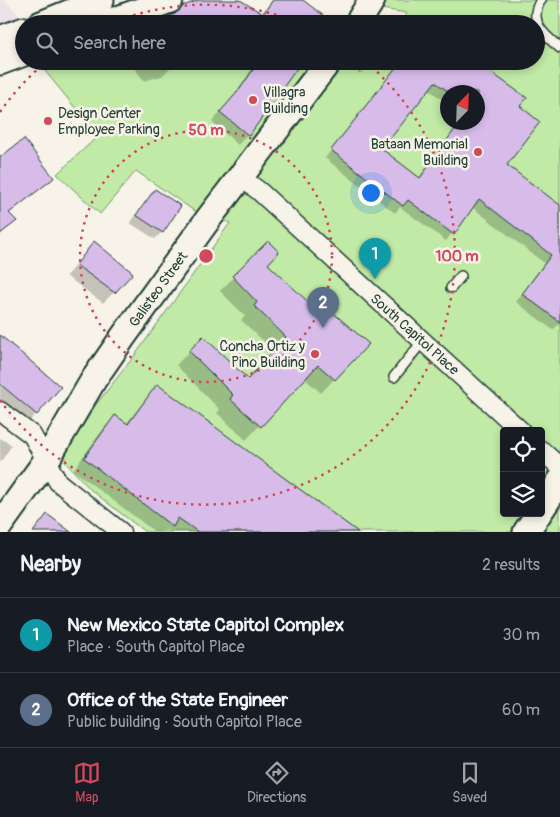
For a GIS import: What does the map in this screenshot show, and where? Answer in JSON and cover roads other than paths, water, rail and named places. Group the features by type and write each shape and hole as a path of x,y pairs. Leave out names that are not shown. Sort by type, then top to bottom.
{"street":[{"path":"64,15 101,0"},
{"path":"129,15 170,0"},
{"path":"363,15 372,0"},
{"path":"0,39 15,33"},
{"path":"0,62 15,56"},
{"name":"Galisteo Street","path":"0,525 46,461 94,379 209,218 242,178 322,70"},
{"name":"South Capitol Place","path":"242,178 259,191 517,427"},
{"path":"0,411 32,435 58,482 121,532"},
{"path":"545,453 560,466"},
{"path":"545,504 560,481"},
{"path":"526,532 536,517"}],"lane":[{"path":"536,15 542,0"},
{"path":"545,34 560,48"},
{"path":"451,288 461,276"},
{"path":"394,377 422,342"}],"place":[{"name":"Villagra Building","path":"253,100"},
{"name":"Design Center Employee Parking","path":"48,121"},
{"name":"Bataan Memorial Building","path":"478,152"},
{"name":"New Mexico State Capitol Complex","path":"375,279"},
{"name":"Office of the State Engineer","path":"323,328"},
{"name":"Concha Ortiz y Pino Building","path":"315,354"}]}
